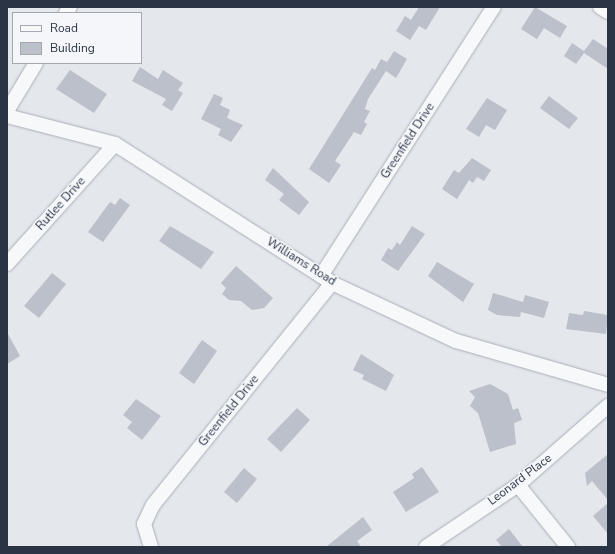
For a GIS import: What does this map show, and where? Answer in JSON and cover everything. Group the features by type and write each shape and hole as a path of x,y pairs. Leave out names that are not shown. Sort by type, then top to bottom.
{"street":[{"name":"Greenfield Drive","path":"150,547 144,524 153,505 327,279 494,7"},
{"path":"600,7 608,12"},
{"path":"7,110 35,64"},
{"name":"Williams Road","path":"7,116 116,144 327,279 456,341 608,385"},
{"name":"Rutlee Drive","path":"7,264 116,144"},
{"name":"Leonard Place","path":"426,547 518,485 608,406"},
{"path":"518,485 568,547"}],"building":[{"path":"419,7 440,7 426,30 419,26 410,40 396,31 405,16 411,20"},
{"path":"535,7 567,26 560,38 544,28 537,39 521,29"},
{"path":"593,39 608,49 608,69 584,53 576,64 564,56 572,43 584,51"},
{"path":"394,51 407,59 396,78 386,71 368,99 365,109 370,111 364,122 367,124 361,135 354,132 335,161 341,165 329,183 309,169 372,68 375,70 381,59 387,62"},
{"path":"140,67 158,79 163,70 183,83 178,90 183,93 172,111 162,105 166,99 132,81"},
{"path":"70,70 107,94 94,113 56,89"},
{"path":"214,94 223,98 220,105 230,110 227,118 243,125 231,142 218,135 221,129 201,119"},
{"path":"549,96 578,118 569,129 540,108"},
{"path":"487,98 507,110 495,130 486,125 479,137 466,129"},
{"path":"472,158 491,170 484,181 477,177 473,183 469,180 457,199 442,189 454,170 459,173"},
{"path":"273,168 309,202 299,215 279,200 284,194 265,180"},
{"path":"120,198 130,205 103,242 88,232 110,202 115,205"},
{"path":"170,226 214,252 201,269 159,241"},
{"path":"412,226 425,234 398,271 381,260 388,248 392,250 397,242 400,245"},
{"path":"437,262 474,284 463,302 428,276"},
{"path":"236,266 273,298 264,308 252,310 241,301 229,300 222,294 226,288 221,283"},
{"path":"52,273 66,284 39,318 24,306"},
{"path":"493,293 523,302 525,295 549,302 544,318 521,312 520,317 497,315 488,310"},
{"path":"584,311 608,315 606,334 566,329 569,313 583,315"},
{"path":"7,332 20,356 7,364"},
{"path":"202,340 217,351 194,384 179,373"},
{"path":"361,354 394,375 386,391 362,379 364,375 353,370"},
{"path":"490,384 508,394 513,410 518,408 522,420 514,423 516,444 490,452 478,413 470,406 475,397 469,391"},
{"path":"136,399 161,416 142,440 127,428 132,422 123,415"},
{"path":"297,408 310,420 281,452 267,439"},
{"path":"608,454 608,500 592,481 587,486 585,473"},
{"path":"422,467 439,492 406,512 393,492 414,478 412,474"},
{"path":"244,468 257,479 237,503 224,492"},
{"path":"608,503 608,534 593,516"},
{"path":"363,517 372,530 357,541 361,547 326,547"},
{"path":"509,529 523,547 502,547 496,540"}]}
